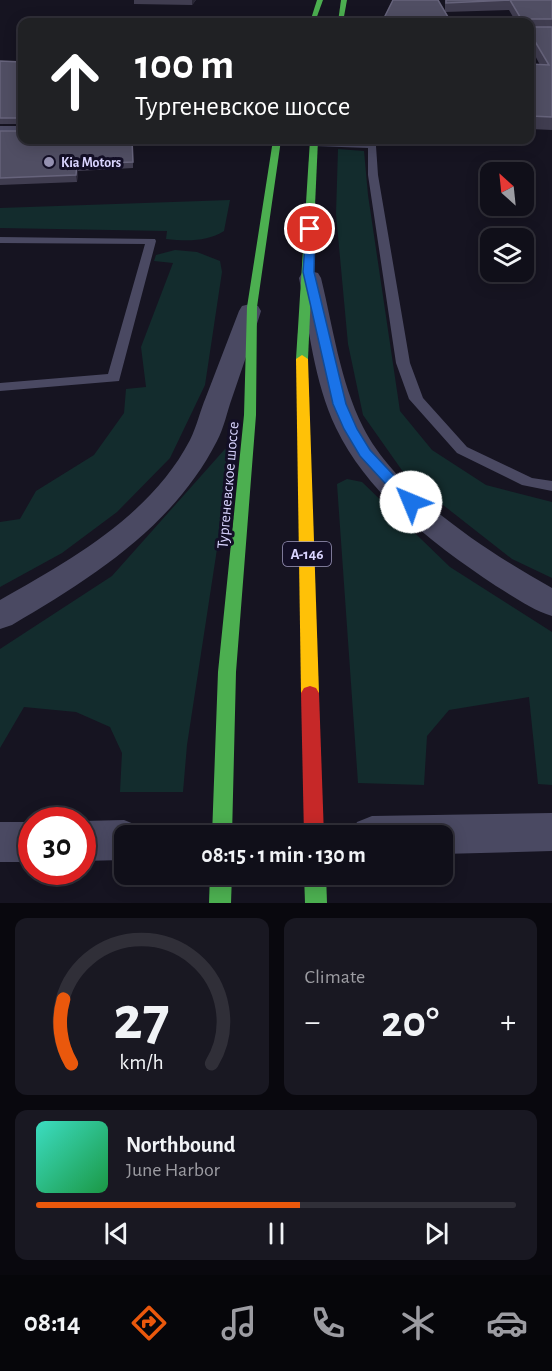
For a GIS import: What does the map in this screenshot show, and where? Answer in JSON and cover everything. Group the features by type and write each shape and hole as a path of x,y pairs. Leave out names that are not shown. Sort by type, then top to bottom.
{"highway":[{"path":"313,18 320,0"},
{"path":"341,18 345,0"},
{"name":"Тургеневское шоссе","path":"222,825 227,672 250,415 252,307 276,144"},
{"name":"А-146","path":"314,144 302,368 314,825"},
{"path":"220,903 221,885"},
{"path":"315,885 316,903"}],"street":[{"path":"0,131 18,131"},
{"path":"308,272 339,404 350,429 365,453 397,489 481,562 552,604"},
{"path":"0,616 55,585 117,542 159,505 189,466 204,439 252,307"},
{"path":"453,834 552,832"},
{"path":"96,841 114,840"},
{"path":"0,842 18,842"}],"lane":[{"path":"349,144 372,146 373,175 403,363 416,399 462,450 528,482 552,486"},
{"path":"0,240 151,241 114,378 0,387"}],"green space":[{"path":"338,149 364,151 368,195 400,411 432,450 486,485 552,502 552,578 512,559 406,476 363,415 348,344 336,214"},
{"path":"230,200 224,231 196,240 166,239 167,231 0,228 0,208"},
{"path":"175,250 197,252 220,261 222,272 205,385 170,458 117,512 62,553 0,587 0,522 20,519 36,491 94,455 124,413 126,389 146,387 141,347 173,263 154,261 156,255"},
{"path":"225,449 232,451 187,745 183,792 120,792 122,753 110,727 76,712 24,707 0,748 0,649 112,576"},
{"path":"347,479 362,482 450,567 552,632 552,785 538,784 529,697 449,710 427,736 424,785 358,783 337,484"}],"building":[{"path":"393,0 438,0 449,18 384,18"},
{"path":"446,0 510,0 446,3"},
{"path":"510,0 552,0 552,19 521,18"},
{"path":"534,27 552,27 552,117 534,116 534,64 549,65 534,40"},
{"path":"0,61 18,62 18,118 0,118"},
{"path":"0,131 18,131 18,144 132,144 133,162 77,164 76,175 0,178"}],"traffic: fast":[{"path":"313,18 320,0"},
{"path":"341,18 344,0"},
{"path":"222,825 227,672 250,415 252,307 276,144"},
{"path":"302,359 314,144"},
{"path":"220,903 221,885"},
{"path":"315,885 316,903"}],"traffic: slow":[{"path":"302,359 310,693"}],"traffic: jam":[{"path":"310,693 314,825"}],"place":[{"name":"Kia Motors","path":"49,162"}],"route":[{"path":"310,229 308,272 339,404 350,429 365,453 411,502"}]}
